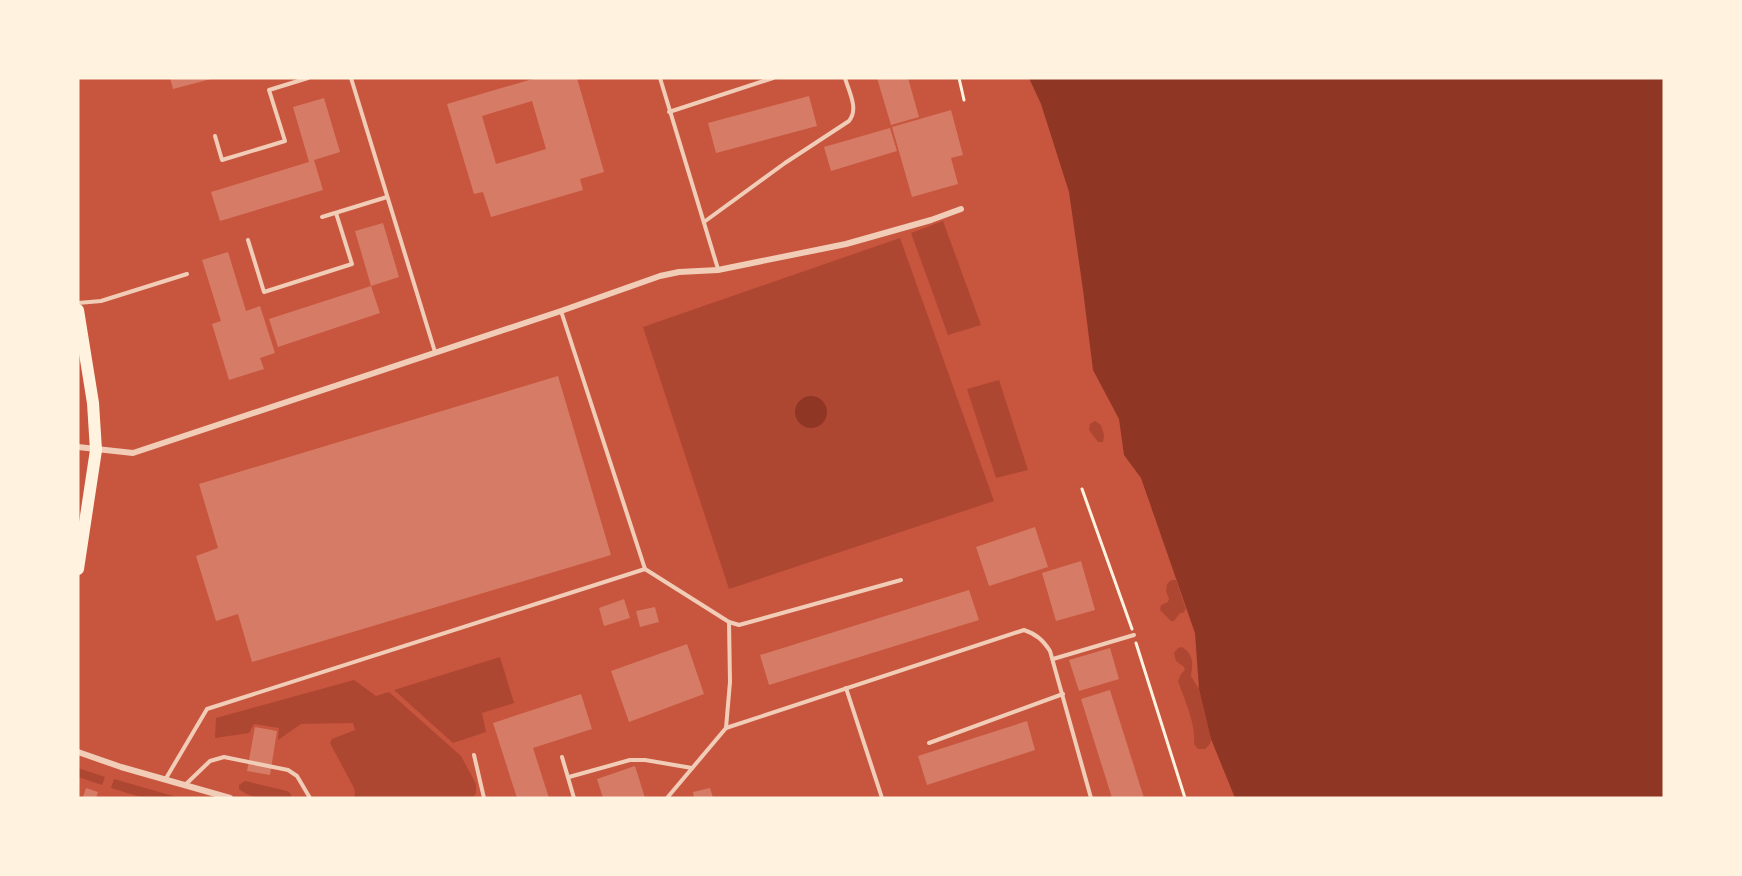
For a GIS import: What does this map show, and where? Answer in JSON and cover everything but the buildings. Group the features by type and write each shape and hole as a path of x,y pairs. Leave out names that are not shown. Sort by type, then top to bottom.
{"main road":[{"path":"78,310 93,403 96,450 78,569"}],"street":[{"path":"78,447 133,453 660,276 679,272 718,270 846,244 961,209"},
{"path":"78,752 121,767 230,798"}],"lane":[{"path":"215,136 222,160 285,141 269,90 308,78"},
{"path":"351,78 435,353"},
{"path":"660,78 718,270"},
{"path":"669,112 773,78"},
{"path":"704,222 785,163 849,121 855,109 845,78"},
{"path":"322,217 387,197"},
{"path":"248,240 264,291 352,264 336,213"},
{"path":"78,303 101,301 188,274"},
{"path":"561,311 645,569 729,622 739,624 901,580"},
{"path":"165,780 207,709 645,569"},
{"path":"726,728 730,682 729,622"},
{"path":"667,798 726,728 1024,630 1035,633 1044,640 1050,651 1091,798"},
{"path":"1053,660 1134,635"},
{"path":"846,688 882,798"},
{"path":"929,743 1062,694"},
{"path":"474,755 484,798"},
{"path":"184,785 210,761 224,757 288,770 297,776 310,798"},
{"path":"562,758 574,798"},
{"path":"569,777 630,760 661,762 692,768"}],"path":[{"path":"959,78 964,100"}],"shaded area":[{"path":"1029,78 1664,78 1664,798 1235,798 1211,739 1199,689 1195,633 1141,478 1124,455 1119,419 1093,370 1069,192 1041,104"},
{"path":"943,221 981,325 948,335 911,233"},
{"path":"900,238 994,501 729,589 643,327"},
{"path":"999,380 1028,470 996,478 967,389"},
{"path":"811,396 822,401 827,412 822,423 811,428 800,423 795,412 800,401"},
{"path":"1095,421 1101,425 1104,435 1103,442 1098,442 1089,430 1090,424"},
{"path":"1171,580 1176,580 1186,609 1174,621 1171,621 1160,610 1161,605 1168,602 1166,591 1167,584"},
{"path":"1182,647 1189,653 1192,660 1191,676 1199,689 1211,739 1205,749 1198,749 1194,744 1192,721 1178,681 1185,670 1176,661 1174,653"},
{"path":"500,657 514,703 482,713 486,732 453,743 394,690"},
{"path":"354,680 376,696 389,692 461,756 476,784 476,793 473,798 354,798 354,788 330,743 332,739 355,730 353,723 301,724 278,740 279,728 254,724 249,733 215,738 216,718"},
{"path":"78,768 105,777 102,785 78,777"},
{"path":"114,779 180,798 144,798 111,788"},
{"path":"245,781 287,791 292,798 264,798 244,793 239,789 239,785"}]}
